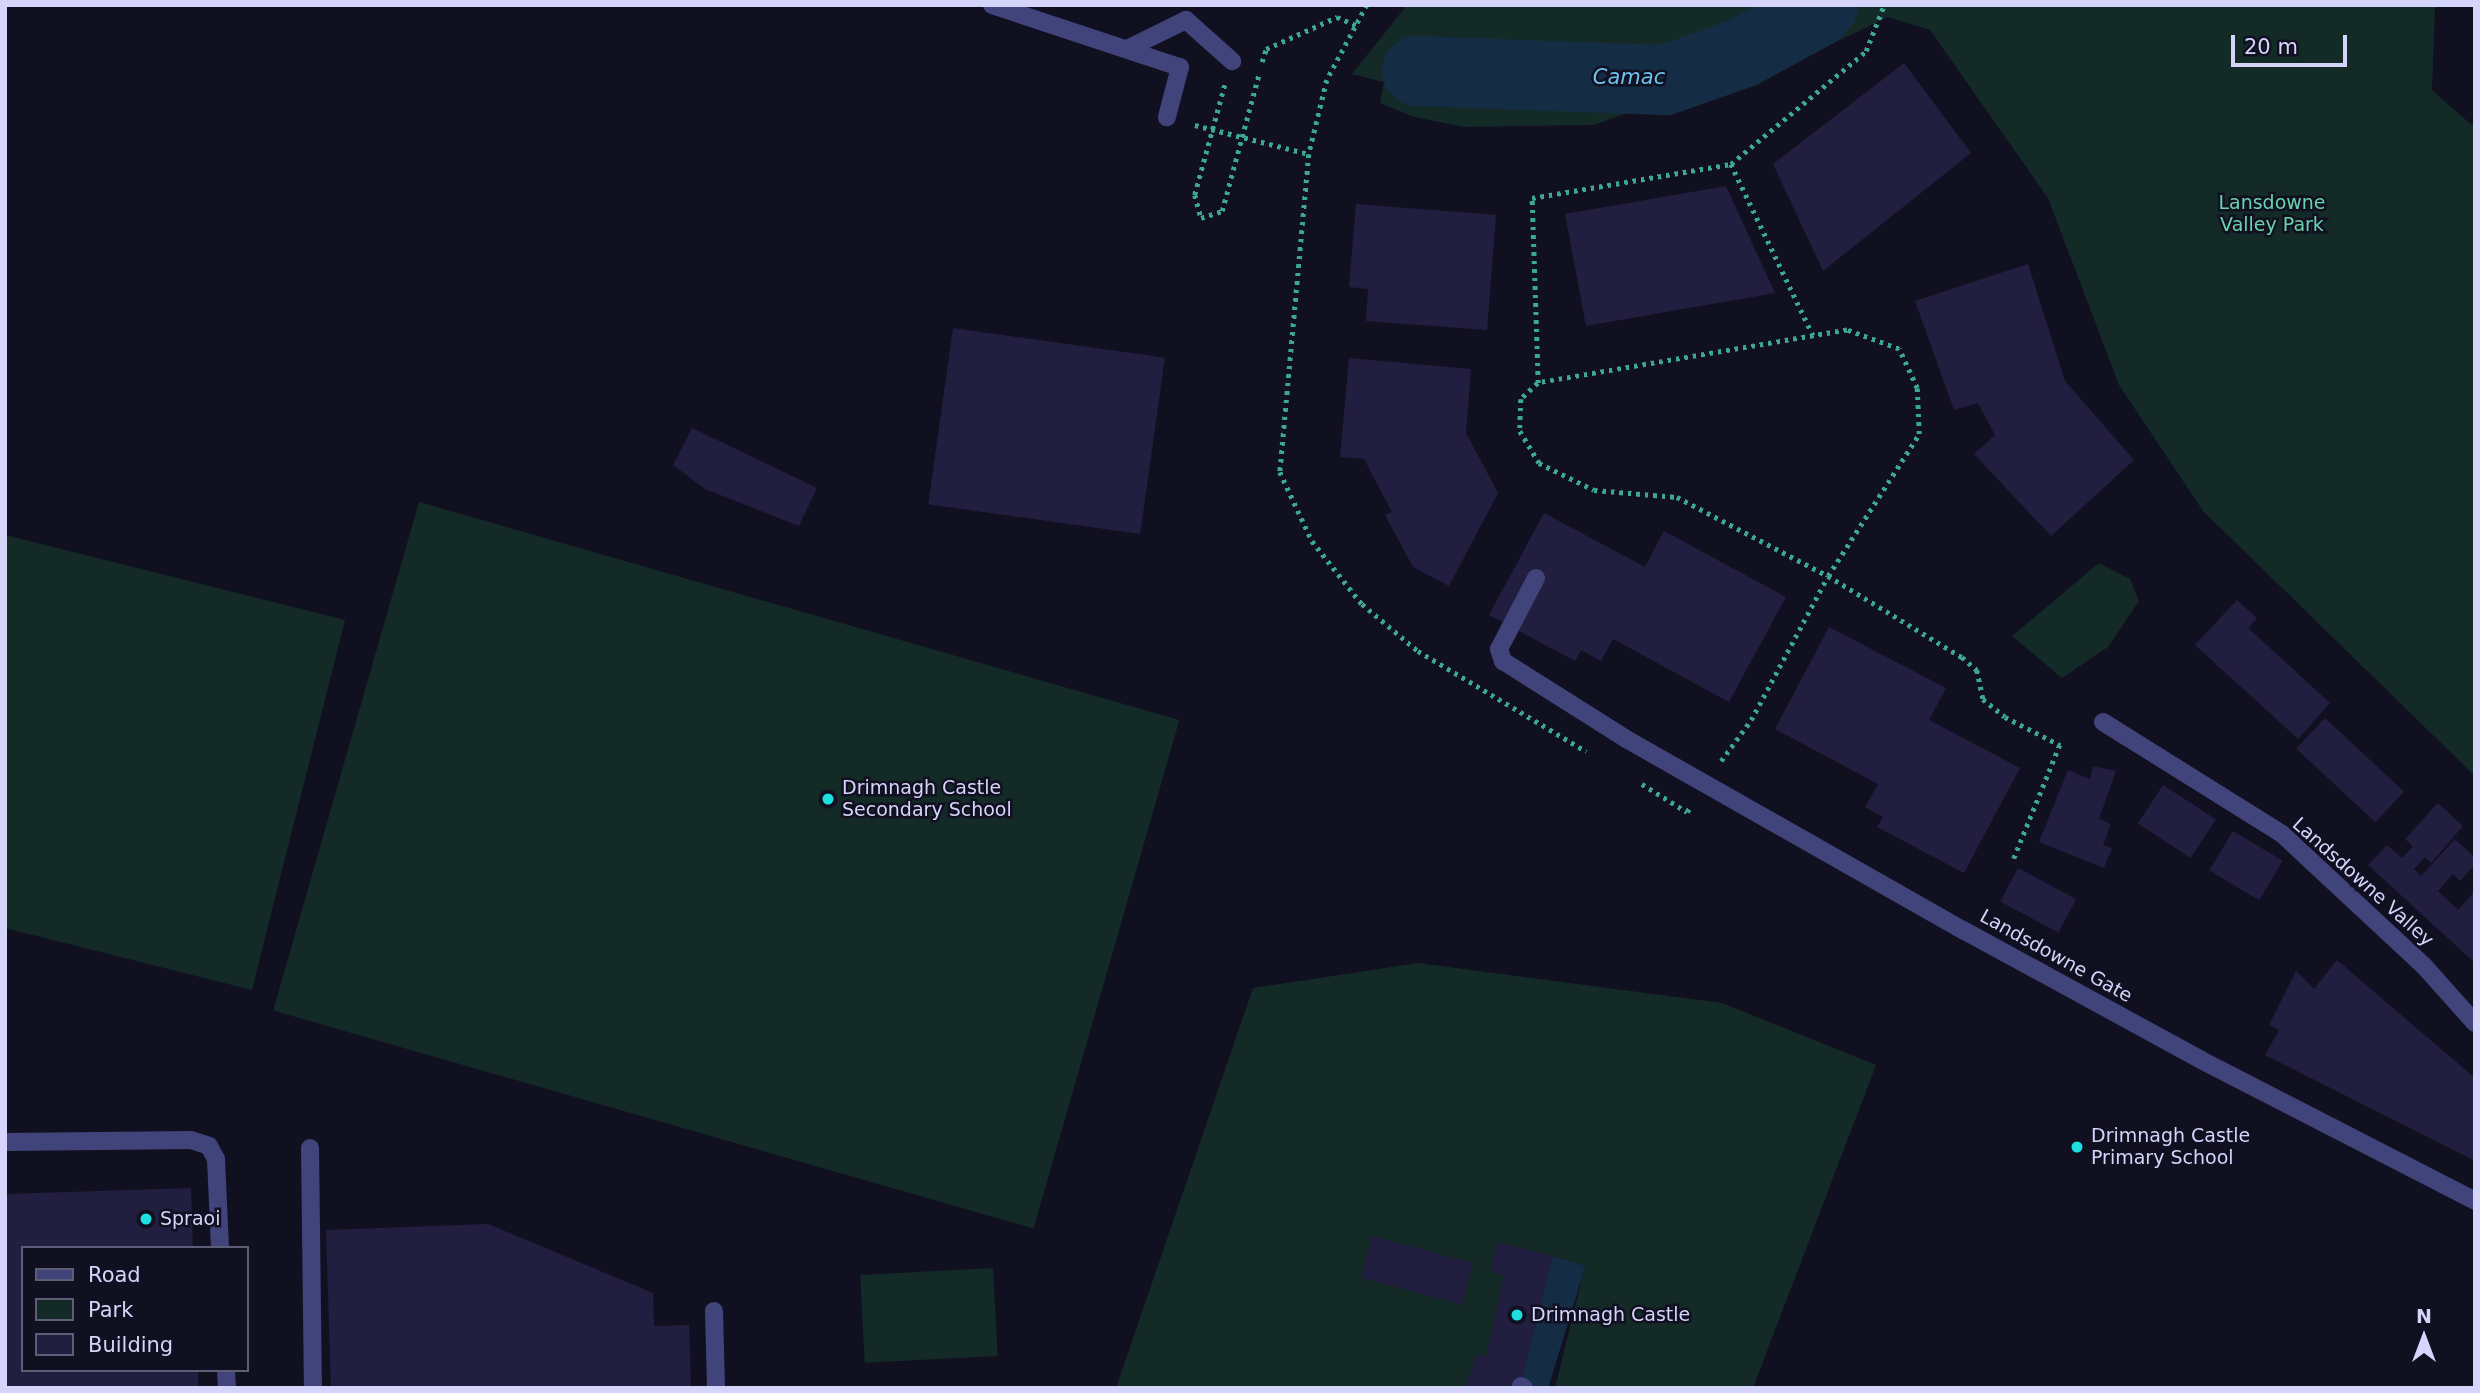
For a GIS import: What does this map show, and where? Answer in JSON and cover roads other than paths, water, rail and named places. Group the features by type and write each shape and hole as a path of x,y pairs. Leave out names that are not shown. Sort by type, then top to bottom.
{"street":[{"path":"992,5 1180,67 1167,117"},
{"path":"1127,49 1191,13 1231,61"},
{"name":"Landsdowne Gate","path":"1536,578 1499,649 1503,661 1623,737 2201,1060 2475,1201"},
{"name":"Landsdowne Valley","path":"2103,722 2282,834 2424,966 2475,1023"},
{"path":"5,1142 191,1140 209,1146 216,1158 220,1246"},
{"path":"310,1148 313,1388"},
{"path":"714,1311 716,1388"}],"water":[{"path":"1553,1256 1586,1266 1548,1388 1513,1386"}],"waterway":[{"name":"Camac","path":"1417,71 1665,80 1742,53 1816,13 1823,5"}],"place":[{"name":"Drimnagh Castle Secondary School","path":"828,799"},
{"name":"Drimnagh Castle Primary School","path":"2077,1147"},
{"name":"Spraoi","path":"146,1219"},
{"name":"Drimnagh Castle","path":"1517,1315"}],"park label":[{"name":"Lansdowne Valley Park","path":"2272,214"}]}
